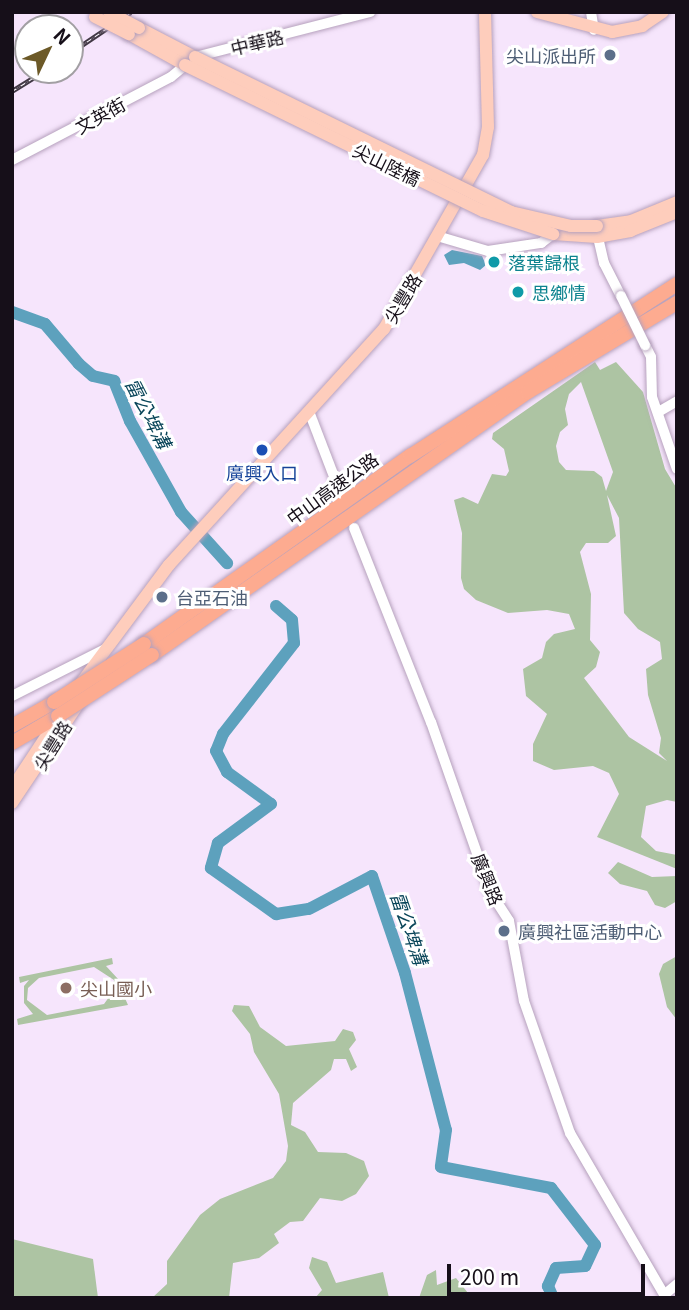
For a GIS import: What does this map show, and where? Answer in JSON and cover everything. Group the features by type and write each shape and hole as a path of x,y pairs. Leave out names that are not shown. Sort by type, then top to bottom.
{"highway":[{"name":"中山高速公路","path":"148,650 410,456 677,284"},
{"name":"中山高速公路","path":"12,743 56,709 148,650 528,392 677,303"},
{"name":"中山高速公路","path":"12,726 56,709"}],"main road":[{"path":"109,12 134,31"},
{"name":"尖豐路","path":"12,788 92,663 109,648 187,546 310,414 384,329 483,155 487,139 485,12"},
{"path":"537,12 594,30 628,30 663,12"},
{"path":"91,15 134,31 190,61"},
{"name":"尖山陸橋","path":"190,61 511,212 597,231"},
{"name":"尖山陸橋","path":"190,61 483,211 553,234 597,231"},
{"path":"597,231 631,221 677,202"},
{"path":"597,231 630,231 677,212"},
{"name":"尖豐路","path":"12,803 104,664 109,648"}],"street":[{"name":"中華路","path":"190,61 370,12"},
{"path":"590,12 594,30"},
{"name":"文英街","path":"12,160 171,76 190,61"},
{"path":"597,231 621,296 651,357 652,397 660,411 677,469"},
{"path":"437,236 488,251 541,243 553,234"},
{"path":"660,411 677,401"},
{"path":"310,414 340,492"},
{"name":"廣興路","path":"354,528 431,722 491,893 509,921 524,1001 570,1133 665,1296"},
{"path":"12,696 109,648"},
{"path":"665,1296 677,1284"}],"green space":[{"path":"595,362 600,370 616,362 643,392 665,469 677,489 677,802 667,800 646,806 641,837 656,851 677,855 677,869 597,837 619,794 609,773 593,766 554,770 533,761 533,744 547,714 526,696 523,669 542,658 546,642 554,634 575,629 569,614 547,610 508,613 476,600 464,589 461,578 462,533 454,500 463,497 478,504 492,474 506,476 509,471 504,449 492,439 493,433","holes":["581,382 613,472 606,491 602,477 594,471 566,470 559,462 556,446 560,432 568,425 565,409 569,394","607,495 619,518 624,613 638,629 660,642 662,659 646,669 648,695 661,738 659,753 667,761 629,737 584,678 596,667 600,652 590,640 591,594 580,552 586,543 608,543 616,536"]},
{"path":"618,862 652,877 677,876 677,901 665,908 655,905 647,891 620,884 608,873"},
{"path":"677,956 677,1020 667,1007 659,974 663,964"},
{"path":"112,958 113,964 106,966 119,980 115,998 124,996 128,1005 18,1025 17,1019 33,1014 24,1003 24,986 29,980 20,983 19,977","holes":["94,967 114,980 112,993 104,1004 47,1015 27,1000 28,988 39,978"]},
{"path":"234,1005 249,1006 260,1027 286,1046 335,1041 343,1029 353,1032 356,1040 349,1049 357,1067 351,1071 346,1059 334,1059 331,1070 293,1103 291,1125 305,1132 318,1152 346,1153 364,1161 369,1176 356,1194 342,1201 320,1198 303,1221 290,1222 274,1234 279,1243 259,1258 233,1263 229,1298 152,1298 167,1284 167,1261 200,1215 220,1199 273,1178 286,1161 288,1146 279,1094 254,1052 250,1034 232,1011"},
{"path":"12,1239 93,1259 98,1298 12,1298"},
{"path":"312,1257 327,1262 336,1283 383,1272 389,1298 315,1298 322,1290 309,1268"},
{"path":"436,1270 437,1285 456,1278 472,1298 419,1298 427,1275"}],"water":[{"path":"452,250 482,256 486,265 480,270 464,263 449,265 444,255"}],"waterway":[{"name":"雷公埤溝","path":"12,312 45,324 79,364 93,376 114,381 130,421 181,512 227,563"},
{"name":"雷公埤溝","path":"276,606 292,620 294,643 223,734 216,751 227,772 271,804 218,843 211,868 276,914 309,909 372,876 405,973 446,1130 441,1167 551,1188 595,1245 585,1266 556,1268 548,1286 553,1298"}],"railway":[{"path":"84,44 131,12"},
{"path":"12,91 23,84"}],"place":[{"name":"尖山派出所","path":"610,55"},
{"name":"落葉歸根","path":"494,262"},
{"name":"思鄉情","path":"518,292"},
{"name":"廣興入口","path":"262,450"},
{"name":"台亞石油","path":"162,597"},
{"name":"廣興社區活動中心","path":"504,931"},
{"name":"尖山國小","path":"66,988"}]}
